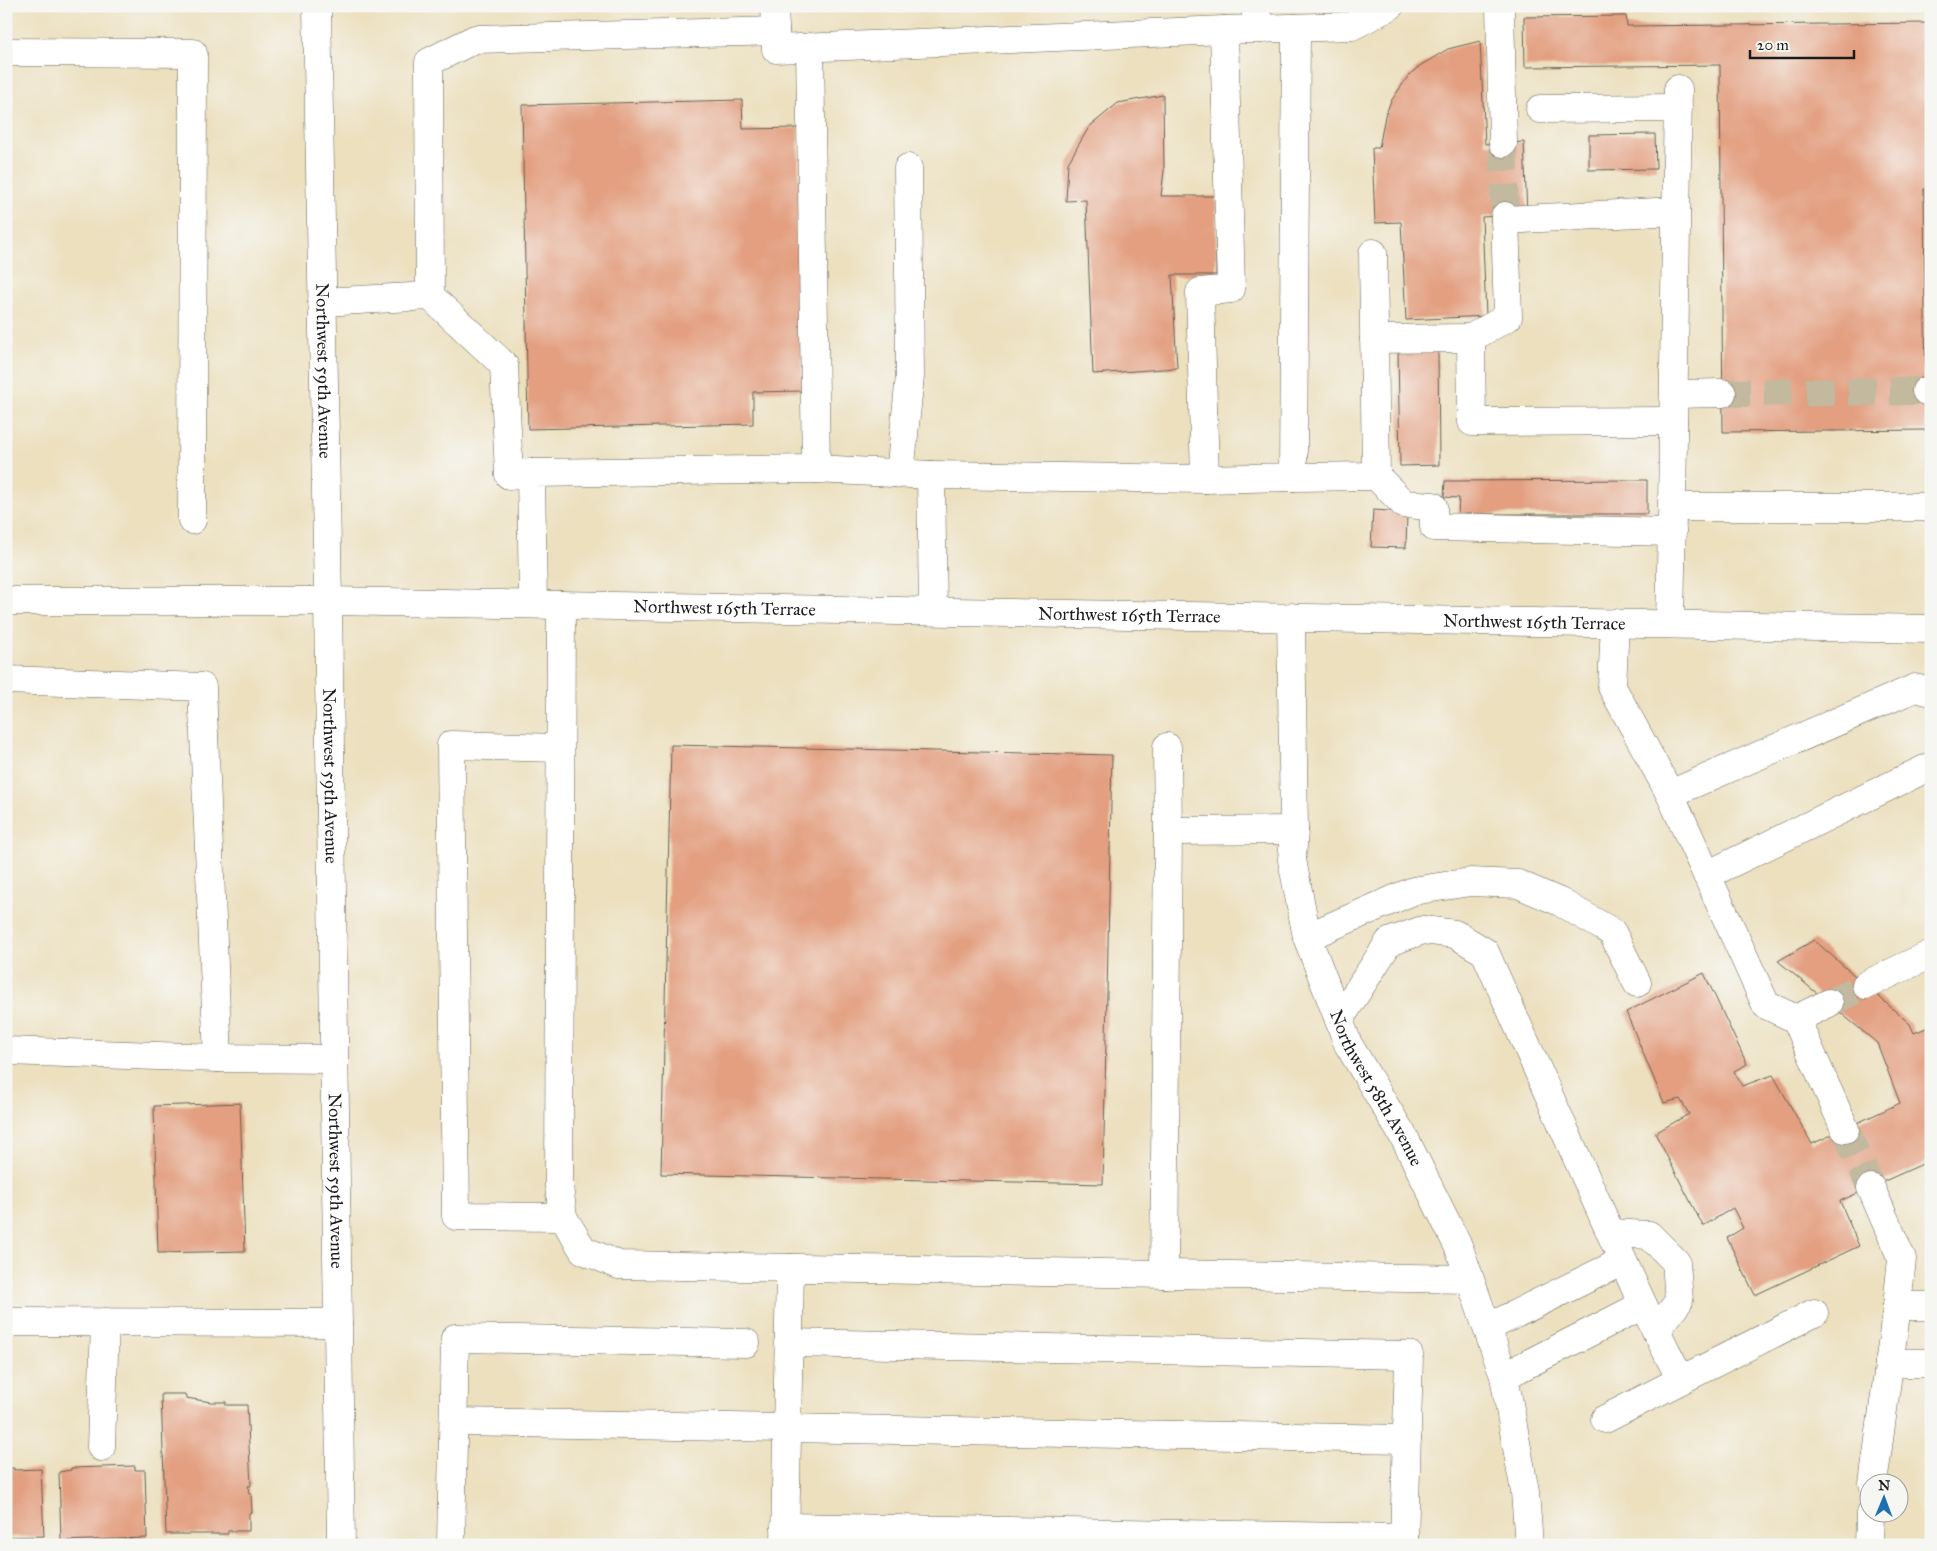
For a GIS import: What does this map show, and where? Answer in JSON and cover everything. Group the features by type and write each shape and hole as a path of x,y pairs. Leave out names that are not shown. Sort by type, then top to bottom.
{"street":[{"name":"Northwest 59th Avenue","path":"317,6 328,600 341,1545"},
{"path":"430,296 429,62 475,39 775,19 776,49 1224,30 1259,14 1296,28 1352,26 1390,6"},
{"path":"1500,6 1503,143"},
{"path":"1293,477 1296,28"},
{"path":"1205,479 1200,292 1231,289 1224,30"},
{"path":"810,47 816,469"},
{"path":"6,52 193,53 192,520"},
{"path":"1540,109 1678,98 1670,624"},
{"path":"900,474 910,376 908,168"},
{"path":"1374,339 1471,338 1508,317 1505,218 1676,211"},
{"path":"1373,252 1376,476 1404,504 1433,506 1434,527 1672,520 1931,506"},
{"path":"322,302 430,296 504,365 509,475 531,473 816,469 932,475 1205,479 1376,476"},
{"path":"1471,338 1472,422 1673,421"},
{"path":"1674,394 1722,393"},
{"path":"531,473 533,604"},
{"path":"932,475 933,611"},
{"name":"Northwest 165th Terrace","path":"6,599 10,601 328,600 1931,628"},
{"path":"561,605 559,1186 563,1217 583,1250 619,1265 1470,1279"},
{"name":"Northwest 58th Avenue","path":"1291,617 1294,830 1292,860 1307,937 1348,1044 1409,1147 1459,1248 1504,1376 1525,1492 1530,1545"},
{"path":"1615,623 1612,687 1670,794 1766,1004 1796,1019 1845,1129"},
{"path":"6,680 202,687 218,1058"},
{"path":"1670,794 1923,690"},
{"path":"560,748 451,746 456,1216 563,1217"},
{"path":"1164,1274 1167,747"},
{"path":"1707,875 1931,766"},
{"path":"1168,831 1294,830"},
{"path":"1307,937 1412,891 1470,882 1518,884 1560,902 1612,932 1637,983"},
{"path":"1339,1020 1389,942 1423,930 1455,934 1485,952 1643,1305 1681,1380"},
{"path":"1866,985 1931,954"},
{"path":"1796,1019 1829,1003"},
{"path":"6,1051 218,1058 334,1059"},
{"path":"1871,1188 1902,1259 1874,1474"},
{"path":"1611,1233 1649,1235 1676,1262 1679,1300 1656,1331"},
{"path":"1487,1328 1623,1261"},
{"path":"788,1344 1408,1355 1404,1541 785,1536 788,1344 790,1268"},
{"path":"1504,1376 1643,1305"},
{"path":"1897,1306 1931,1306"},
{"path":"1605,1419 1814,1313"},
{"path":"6,1322 338,1323"},
{"path":"101,1447 105,1322"},
{"path":"452,1545 455,1338 746,1343"},
{"path":"1890,1363 1931,1363"},
{"path":"454,1422 1407,1439"},
{"path":"1870,1524 1870,1545"}],"building":[{"path":"1626,16 1627,26 1931,23 1931,189 1924,189 1926,430 1723,432 1720,65 1525,67 1524,17"},
{"path":"1480,41 1485,144 1524,142 1527,214 1482,217 1486,316 1406,320 1401,222 1375,223 1372,148 1379,148 1385,116 1391,101 1409,75 1421,65 1448,49"},
{"path":"1163,95 1164,171 1161,196 1216,196 1216,275 1172,275 1177,368 1093,374 1086,200 1066,201 1068,163 1089,127 1118,103"},
{"path":"742,100 743,129 798,128 803,391 753,392 753,424 528,429 522,105"},
{"path":"1655,134 1656,169 1589,170 1589,135"},
{"path":"1438,348 1439,465 1400,466 1398,349"},
{"path":"1647,480 1647,514 1458,514 1459,498 1444,497 1445,481"},
{"path":"1373,510 1407,512 1406,548 1371,547"},
{"path":"671,745 1112,755 1103,1184 661,1174"},
{"path":"1814,940 1910,1024 1914,1033 1931,1026 1931,1170 1927,1162 1840,1201 1859,1246 1755,1295 1727,1238 1743,1228 1733,1208 1703,1226 1655,1133 1689,1114 1680,1099 1664,1103 1626,1012 1704,973 1747,1064 1734,1071 1742,1086 1773,1075 1812,1144 1900,1103 1877,1043 1778,961"},
{"path":"240,1103 245,1251 158,1253 154,1106"},
{"path":"161,1394 185,1394 186,1398 226,1402 226,1405 247,1405 251,1486 248,1486 249,1494 251,1494 252,1512 249,1513 249,1531 228,1531 228,1534 166,1534"},
{"path":"6,1463 8,1468 14,1468 14,1470 41,1469 44,1536 6,1537"},
{"path":"135,1466 135,1470 145,1470 147,1538 61,1541 59,1472 71,1470 71,1468"}],"tunnel":[{"path":"1503,143 1505,216"},
{"path":"1722,393 1926,391"},
{"path":"1829,1003 1866,985"},
{"path":"1845,1129 1871,1188"}]}
